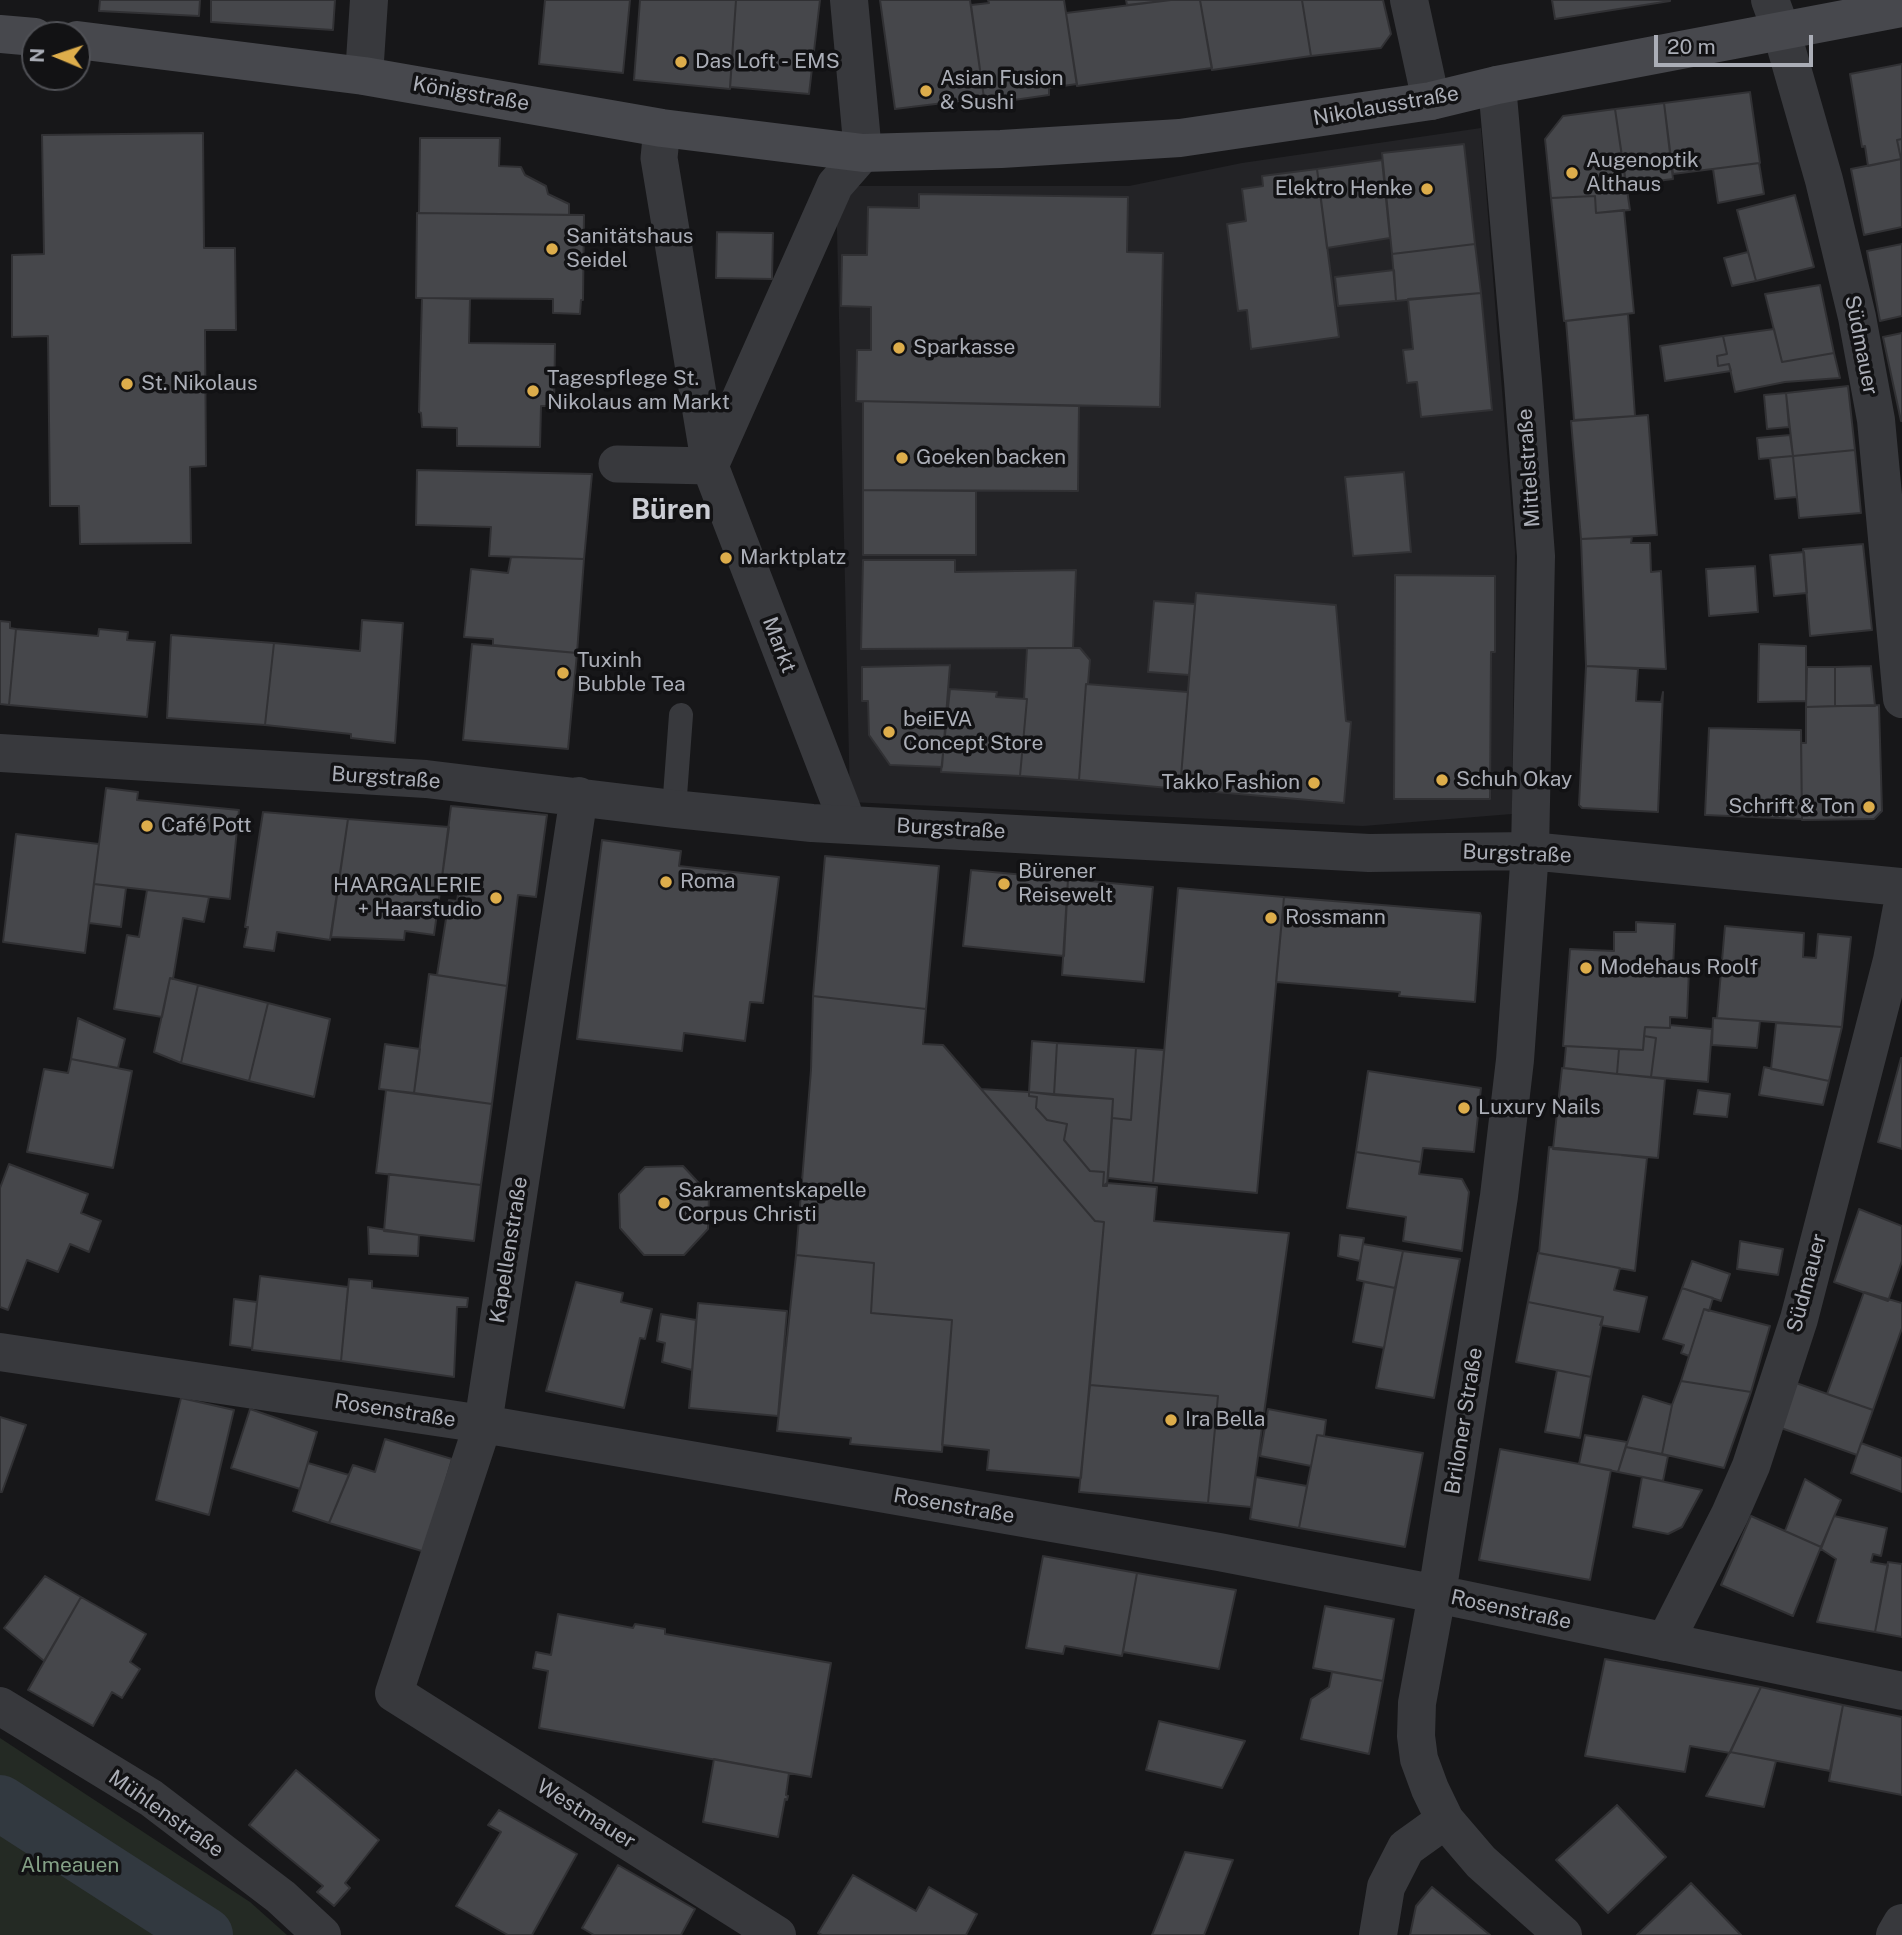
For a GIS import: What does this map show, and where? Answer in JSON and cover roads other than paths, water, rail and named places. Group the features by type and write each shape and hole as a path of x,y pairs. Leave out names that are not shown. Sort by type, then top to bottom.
{"main road":[{"name":"Nikolausstraße","path":"863,153 1028,148 1180,138 1431,100 1775,15 1902,8"},
{"path":"0,34 21,36"},
{"name":"Königstraße","path":"91,42 364,76 662,128 863,153"}],"street":[{"path":"364,76 369,0"},
{"path":"617,464 710,466 835,185 863,153 849,0"},
{"path":"1409,0 1431,100"},
{"name":"Südmauer","path":"1775,15 1824,180 1857,317 1876,420 1902,699"},
{"name":"Mittelstraße","path":"1497,85 1536,556 1530,851"},
{"name":"Markt","path":"662,128 659,158 710,466 843,811 842,824"},
{"name":"Burgstraße","path":"0,753 426,779 674,809 842,824 1369,853 1530,851 1902,887"},
{"name":"Kapellenstraße","path":"394,1693 483,1424 579,796"},
{"name":"Briloner Straße","path":"1530,851 1515,1060 1499,1196 1418,1703 1416,1736 1419,1759 1445,1820 1481,1862 1563,1935"},
{"name":"Südmauer","path":"1665,1643 1751,1466 1799,1319 1892,960 1902,907"},
{"name":"Rosenstraße","path":"0,1352 483,1424 1219,1552 1902,1690"},
{"name":"Westmauer","path":"394,1693 777,1935"},
{"name":"Mühlenstraße","path":"0,1706 151,1798 281,1897 322,1935"},
{"path":"1378,1935 1386,1887 1406,1848 1445,1820"},
{"path":"1895,1935 1902,1923"}],"lane":[{"path":"674,809 681,715"}],"waterway":[{"path":"0,1803 205,1935"}],"place":[{"name":"Das Loft - EMS","path":"681,62"},
{"name":"Asian Fusion & Sushi","path":"926,91"},
{"name":"Augenoptik Althaus","path":"1572,173"},
{"name":"Elektro Henke","path":"1427,189"},
{"name":"Sanitätshaus Seidel","path":"552,249"},
{"name":"Sparkasse","path":"899,348"},
{"name":"St. Nikolaus","path":"127,384"},
{"name":"Tagespflege St. Nikolaus am Markt","path":"533,391"},
{"name":"Goeken backen","path":"902,458"},
{"name":"Marktplatz","path":"726,558"},
{"name":"Tuxinh Bubble Tea","path":"563,673"},
{"name":"beiEVA Concept Store","path":"889,732"},
{"name":"Schuh Okay","path":"1442,780"},
{"name":"Takko Fashion","path":"1314,783"},
{"name":"Schrift & Ton","path":"1869,807"},
{"name":"Café Pott","path":"147,826"},
{"name":"Roma","path":"666,882"},
{"name":"Bürener Reisewelt","path":"1004,884"},
{"name":"HAARGALERIE + Haarstudio","path":"496,898"},
{"name":"Rossmann","path":"1271,918"},
{"name":"Modehaus Roolf","path":"1586,968"},
{"name":"Luxury Nails","path":"1464,1108"},
{"name":"Sakramentskapelle Corpus Christi","path":"664,1203"},
{"name":"Ira Bella","path":"1171,1420"}],"district":[{"name":"Büren","path":"671,510"}],"park label":[{"name":"Almeauen","path":"70,1866"}]}
